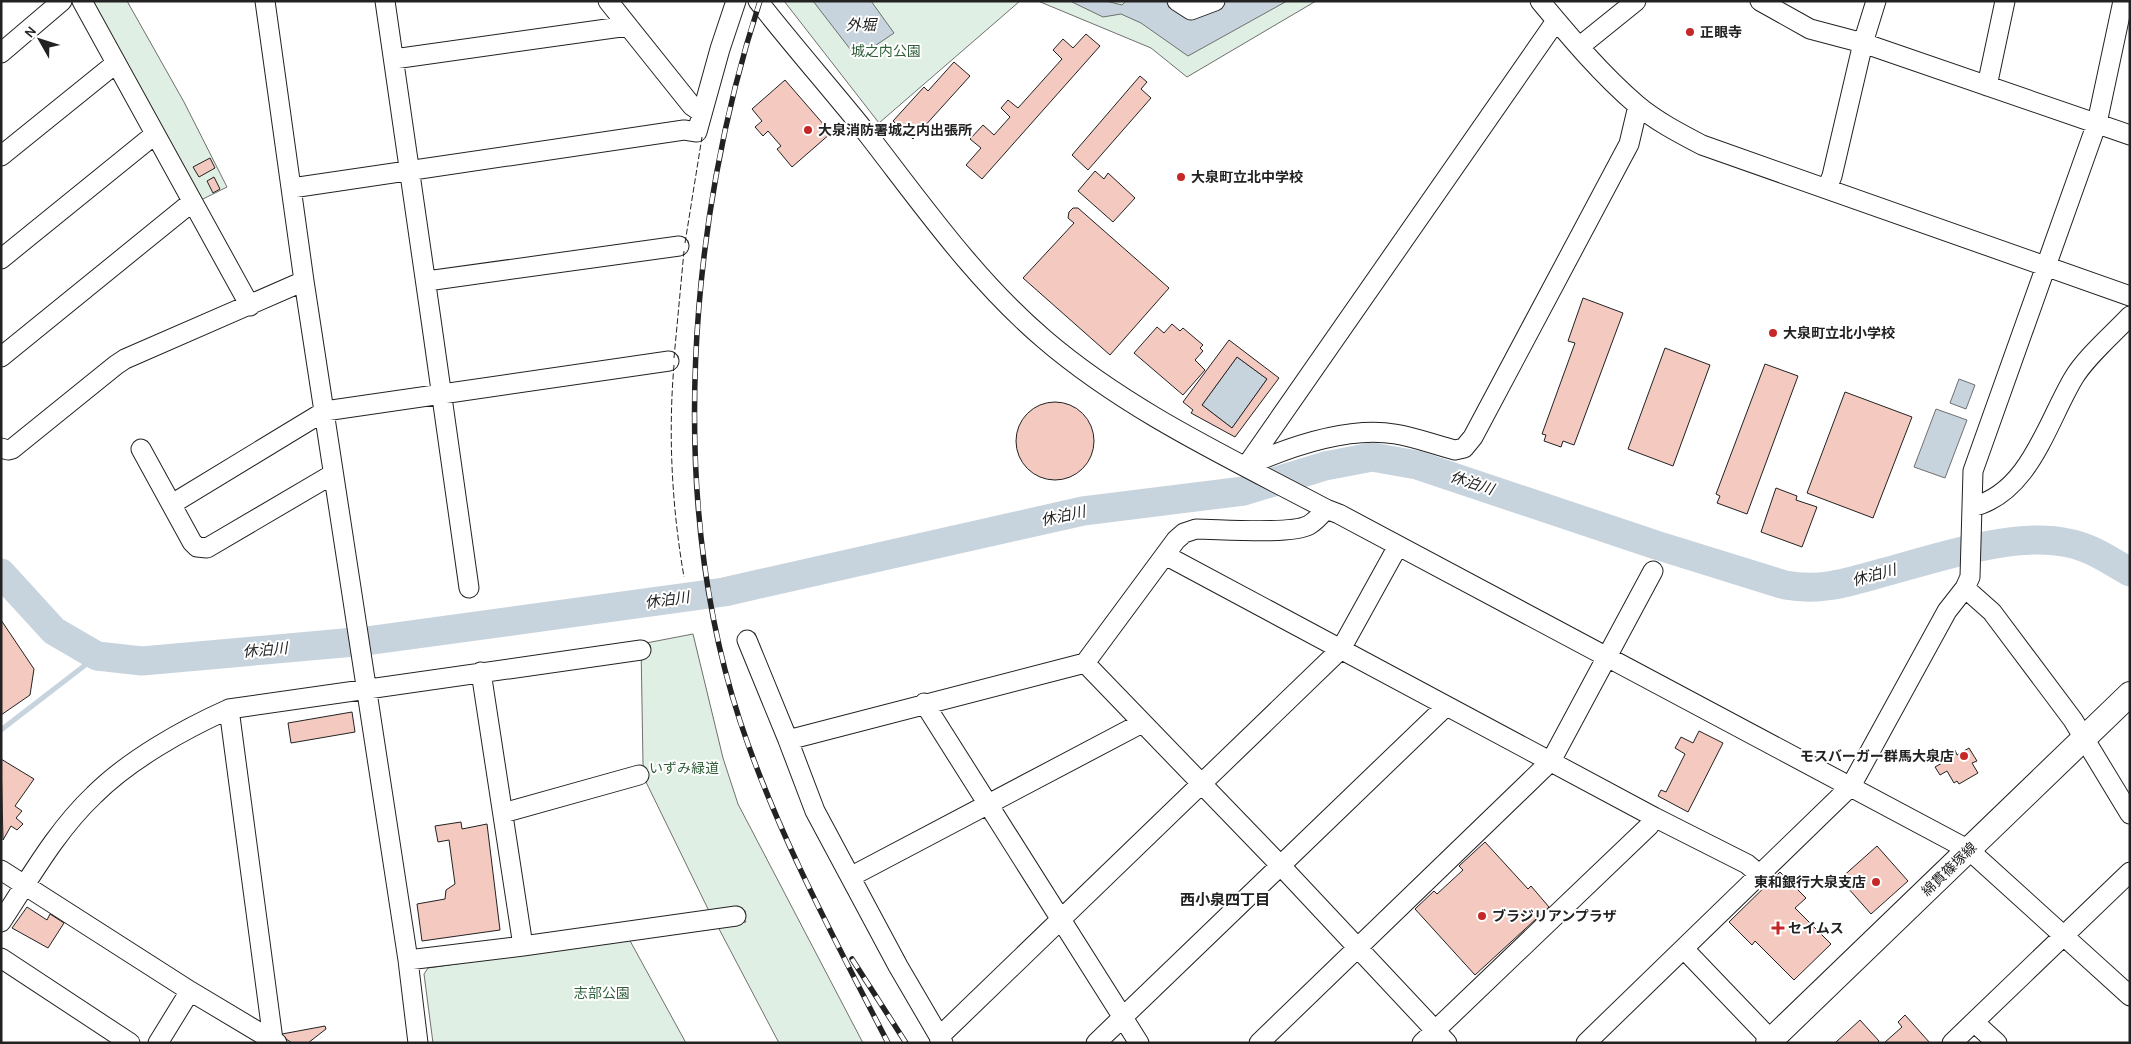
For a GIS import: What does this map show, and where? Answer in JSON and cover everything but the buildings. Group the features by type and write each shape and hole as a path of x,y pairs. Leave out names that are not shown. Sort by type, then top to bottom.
{"main road":[{"name":"綿貫篠塚線","path":"1771,1042 2130,694"}],"street":[{"path":"1,53 62,1"},
{"path":"82,1 154,135 250,306"},
{"path":"265,1 304,281 408,960 418,1043"},
{"path":"385,1 427,281 469,588"},
{"path":"608,1 692,106 702,113"},
{"path":"292,188 684,130 697,132 736,1"},
{"path":"758,1 865,131 967,260 1009,307 1044,339 1094,378 1168,425 1254,469 1326,509 1339,514 1969,850 2130,996"},
{"path":"1177,1 1191,10 1215,1"},
{"path":"1540,1 1602,73 1638,106 1672,130 1702,145 2130,296"},
{"path":"1579,47 1636,1"},
{"path":"1760,1 1810,29 1863,43 2130,136"},
{"path":"1827,188 1832,176 1863,43 1876,1"},
{"path":"1987,86 2005,1"},
{"path":"1586,1043 1851,786 1947,611 1968,583 1973,471 2097,123 2123,1"},
{"path":"1254,469 1556,21"},
{"path":"394,59 628,26"},
{"path":"1,156 115,64"},
{"path":"1254,469 1281,451 1331,437 1366,432 1396,434 1455,450 1464,448 1473,437 1629,144 1638,106"},
{"path":"1,259 154,135"},
{"path":"1,357 192,202"},
{"path":"427,281 679,246"},
{"path":"1,448 12,449 126,359 304,281"},
{"path":"1972,507 1985,504 2013,485 2021,476 2073,379 2130,316"},
{"path":"172,504 325,411 669,361"},
{"path":"141,449 192,542 197,547 207,548 333,474"},
{"path":"788,740 924,703 1085,663 1184,533 1196,529 1283,530 1303,528 1317,520 1326,509"},
{"path":"747,640 816,811 898,966 941,1040 1061,920 1341,649 1398,546"},
{"path":"1166,555 1654,817 1747,864 1760,875"},
{"path":"1259,1043 1551,761 1653,571"},
{"path":"1968,583 1992,612 2085,738 2130,814"},
{"path":"1,922 64,829 94,795 110,781 195,724 229,709 641,650"},
{"path":"1085,663 1281,866 1357,948 1435,1039 1649,826 1654,817"},
{"path":"481,672 524,946"},
{"path":"924,703 1139,1043"},
{"path":"1096,1043 1440,712 1444,705"},
{"path":"229,709 275,1041"},
{"path":"852,876 1142,723"},
{"path":"503,813 639,776"},
{"path":"1,870 190,992 275,1041"},
{"path":"1952,1043 2130,872"},
{"path":"408,960 524,946 736,916"},
{"path":"1684,949 1771,1042"},
{"path":"1,958 130,1043"},
{"path":"158,1043 190,992"},
{"path":"1974,1022 1997,1043"}],"green space":[{"path":"89,1 127,1 184,102 227,187 201,200"},
{"name":"城之内公園","path":"784,1 1020,1 879,123"},
{"path":"1038,1 1316,1 1187,77 1151,48"},
{"name":"いずみ緑道","path":"693,634 723,758 738,804 863,1043 779,1043 718,927 746,922 738,906 709,911 646,782 643,764 641,644"},
{"name":"志部公園","path":"629,939 686,1043 433,1043 424,974 428,968"}],"water":[{"name":"外堀","path":"813,1 871,1 894,33 857,58"},
{"path":"1070,1 1106,1 1122,5 1126,1 1169,1 1218,5 1225,1 1287,1 1188,56 1141,23 1121,14 1103,17"},
{"path":"1237,357 1267,379 1232,428 1202,405"},
{"path":"1959,379 1975,385 1966,409 1950,403"},
{"path":"1936,409 1967,420 1945,478 1914,467"}],"waterway":[{"name":"休泊川","path":"1,573 54,631 97,656 142,661 366,641 724,592 1083,511 1244,491 1325,466 1372,457 1417,465 1656,545 1785,585 1797,587 1819,587 1840,584 1945,555 1997,544 2022,541 2046,540 2076,545 2100,555 2130,572"},
{"path":"1,730 97,656"}],"railway":[{"path":"760,1 735,86 716,175 703,267 696,360 695,454 702,546 717,635 740,721 755,763 771,804 808,885 888,1043"},
{"path":"852,959 906,1043"}],"fence":[{"path":"685,243 702,137"},
{"path":"674,358 684,251"},
{"path":"674,365 671,418 672,471 684,577"}],"place":[{"name":"正眼寺","path":"1690,32"},
{"name":"大泉消防署城之内出張所","path":"808,130"},
{"name":"大泉町立北中学校","path":"1181,177"},
{"name":"大泉町立北小学校","path":"1773,333"},
{"name":"モスバーガー群馬大泉店","path":"1964,756"},
{"name":"東和銀行大泉支店","path":"1876,882"},
{"name":"ブラジリアンプラザ","path":"1482,916"},
{"name":"セイムス","path":"1778,928"}],"district":[{"name":"西小泉四丁目","path":"1225,900"}]}
